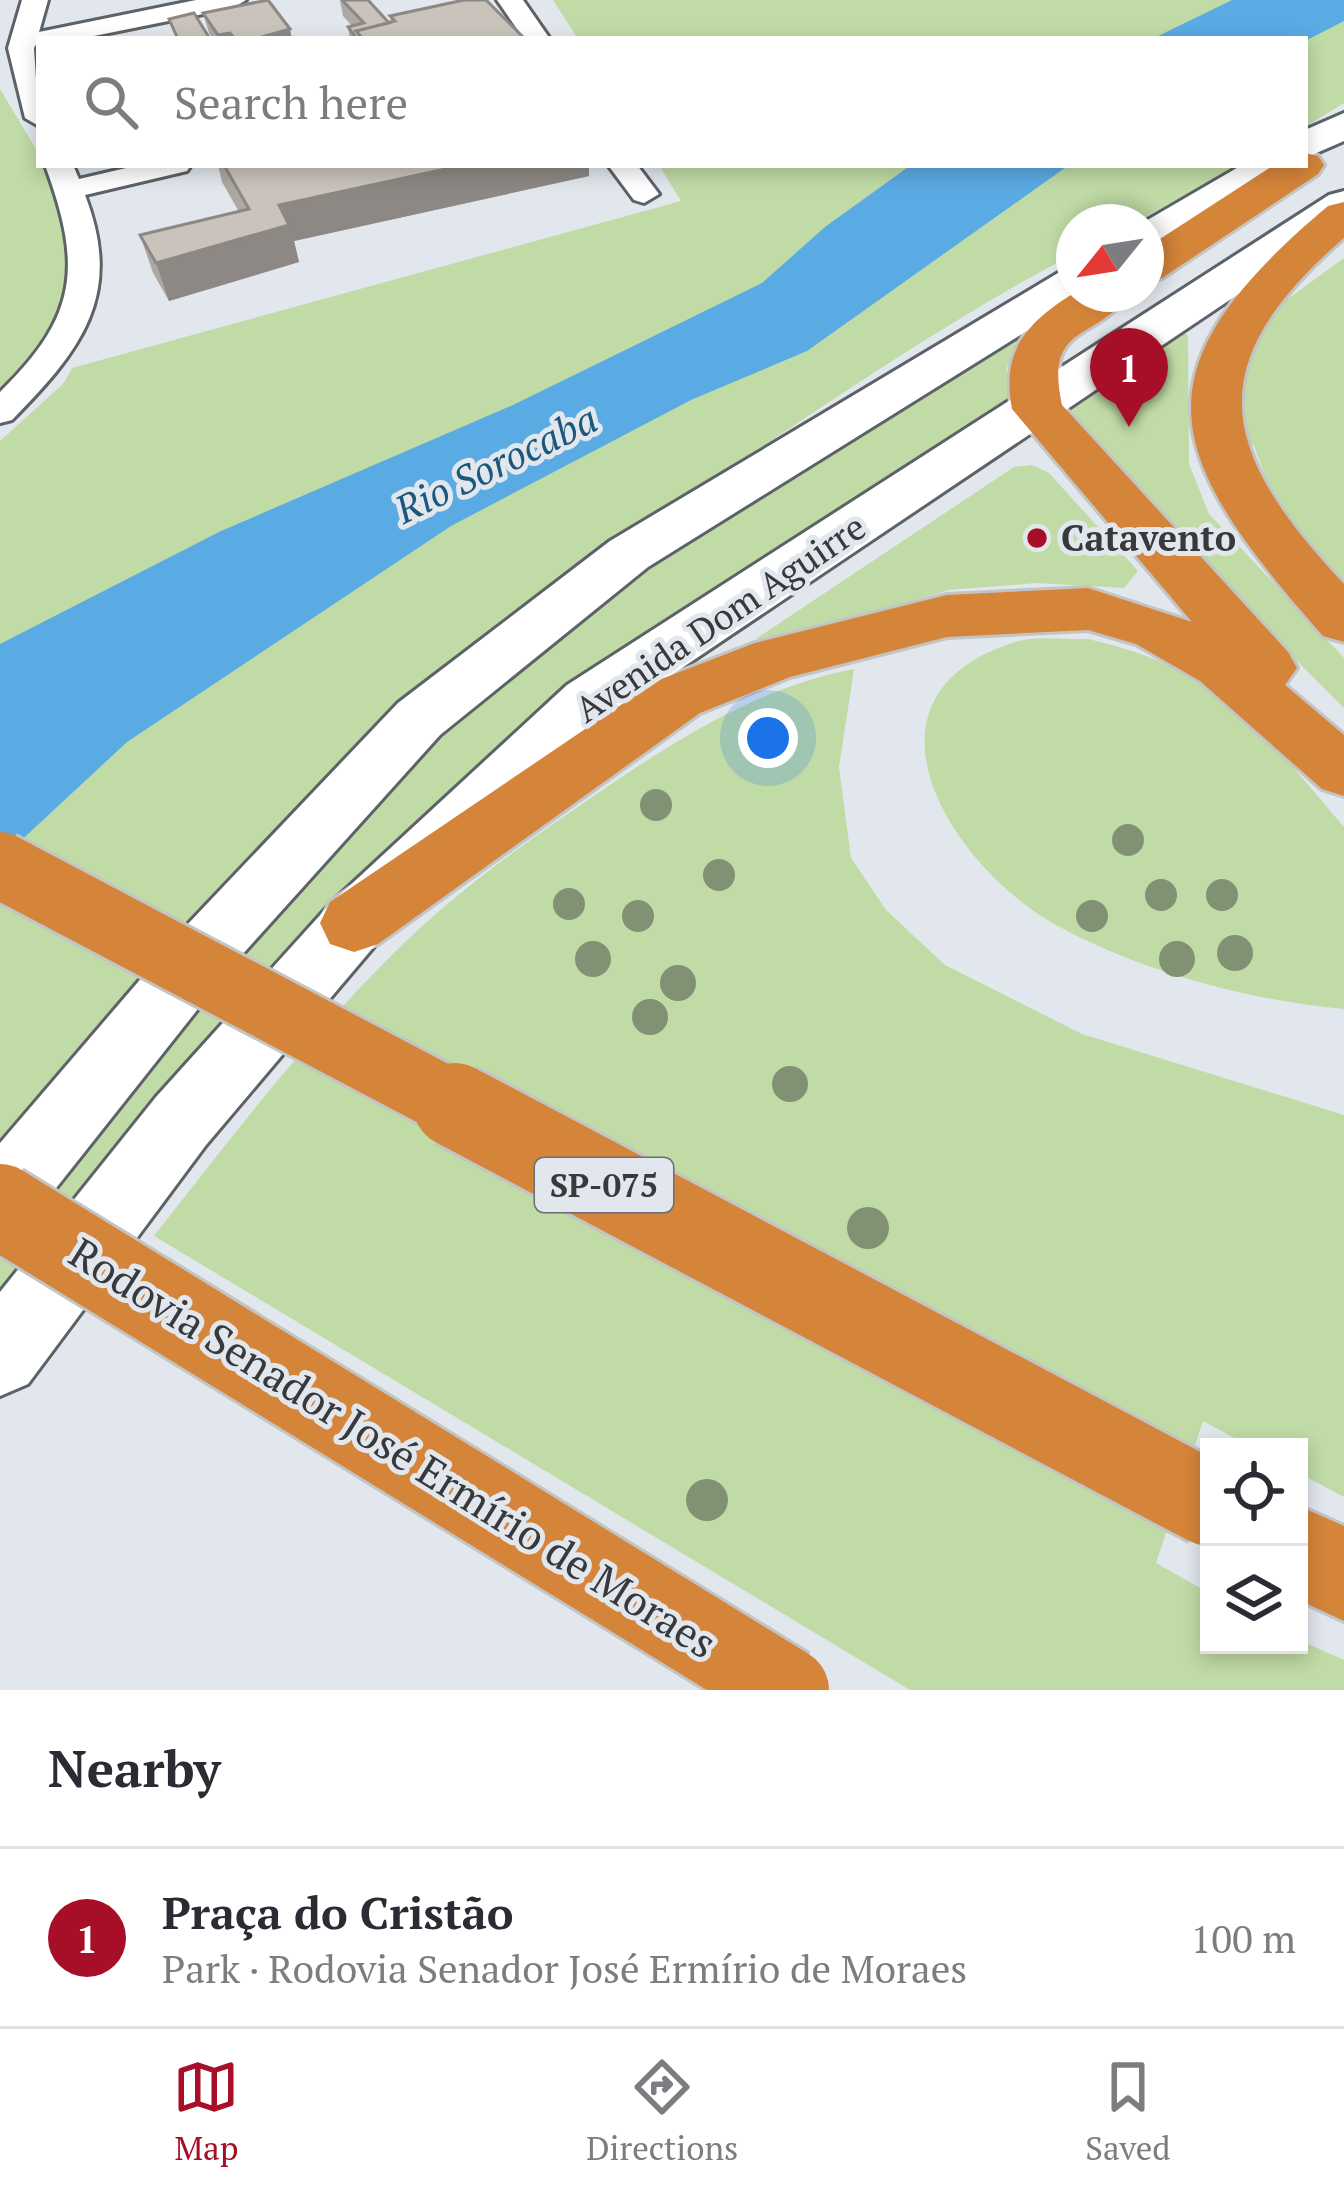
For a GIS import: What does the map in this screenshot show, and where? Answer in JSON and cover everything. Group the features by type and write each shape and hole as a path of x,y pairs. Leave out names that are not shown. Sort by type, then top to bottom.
{"highway":[{"path":"1308,161 1344,128"},
{"path":"1164,256 1299,168"},
{"path":"1344,214 1244,314 1222,354 1214,410 1231,474 1250,514 1344,621"},
{"path":"1080,312 1039,341 1028,363 1037,409 1344,757"},
{"path":"354,923 586,756 678,698 776,659 946,616 1088,609 1156,628 1221,665 1344,771"},
{"name":"SP-075","path":"0,866 1200,1499"},
{"name":"Rodovia Senador José Ermírio de Moraes","path":"0,1203 787,1690"},
{"path":"1308,1556 1344,1575"}],"main road":[{"path":"1308,145 1344,128"},
{"path":"1164,227 1266,168"},
{"name":"Avenida Dom Aguirre","path":"0,1356 181,1121 354,923 588,701 1344,204"},
{"path":"0,1203 209,946 419,719 629,554 1056,293"}],"street":[{"path":"68,36 232,0"},
{"path":"510,0 535,36"},
{"path":"34,2 18,47 36,108"},
{"path":"0,412 36,378 81,315 87,280 83,231 64,177 149,168"},
{"path":"624,168 644,194"}],"green space":[{"path":"553,0 1344,0 1344,103 1308,125 1308,36 576,36"},
{"path":"0,89 36,149 36,168 50,175 58,191 70,264 63,325 43,353 0,395"},
{"path":"661,168 1236,168 1164,207 1056,204 1056,264 889,363 600,551 496,626 297,806 174,937 0,1141 0,441 64,383 72,368 681,201"},
{"path":"1344,258 1344,588 1282,523 1254,446 1244,435 1241,390 1254,342 1285,301"},
{"path":"1025,327 1006,370 1014,409 580,687 0,1334 0,1245 241,947 439,727 628,579"},
{"path":"1181,330 1188,336 1189,464 1209,514 1344,658 1344,708 1168,532 1068,415 1072,405"},
{"path":"1032,465 1049,473 1138,571 1124,588 1037,583 949,590 756,647 757,638 1014,467"},
{"path":"1088,639 1133,651 1204,685 1261,733 1344,827 1344,1009 1271,999 1196,981 1089,942 1017,898 980,863 951,823 931,781 925,739 934,701 963,667 1015,642"},
{"path":"854,669 839,767 851,858 886,910 945,965 1082,1034 1344,1115 1344,1497 1308,1478 1308,1438 1234,1438 1203,1421 1156,1563 1200,1588 1200,1654 1308,1654 1308,1644 1344,1660 1344,1690 910,1690 154,1236 328,1023 416,932 468,887 579,806 695,731 756,700"}],"water":[{"path":"1232,0 1344,0 1344,21 1308,39 1158,36"},
{"name":"Rio Sorocaba","path":"907,168 1065,168 807,351 691,400 451,526 127,742 0,860 0,644 221,531 513,405 762,283 825,227"}],"building":[{"path":"268,0 290,29 266,36 218,35 203,13"},
{"path":"342,0 368,0 389,23 356,31 360,36 348,27 364,23"},
{"path":"464,0 486,0 522,36 360,36 356,31 395,21 390,16"},
{"path":"194,13 208,36 177,36 169,19"},
{"path":"226,168 450,168 279,205 289,225 156,263 140,235 249,209"}],"place":[{"name":"Praça do Cristão","path":"1129,427"},
{"name":"Catavento","path":"1037,538"}]}
